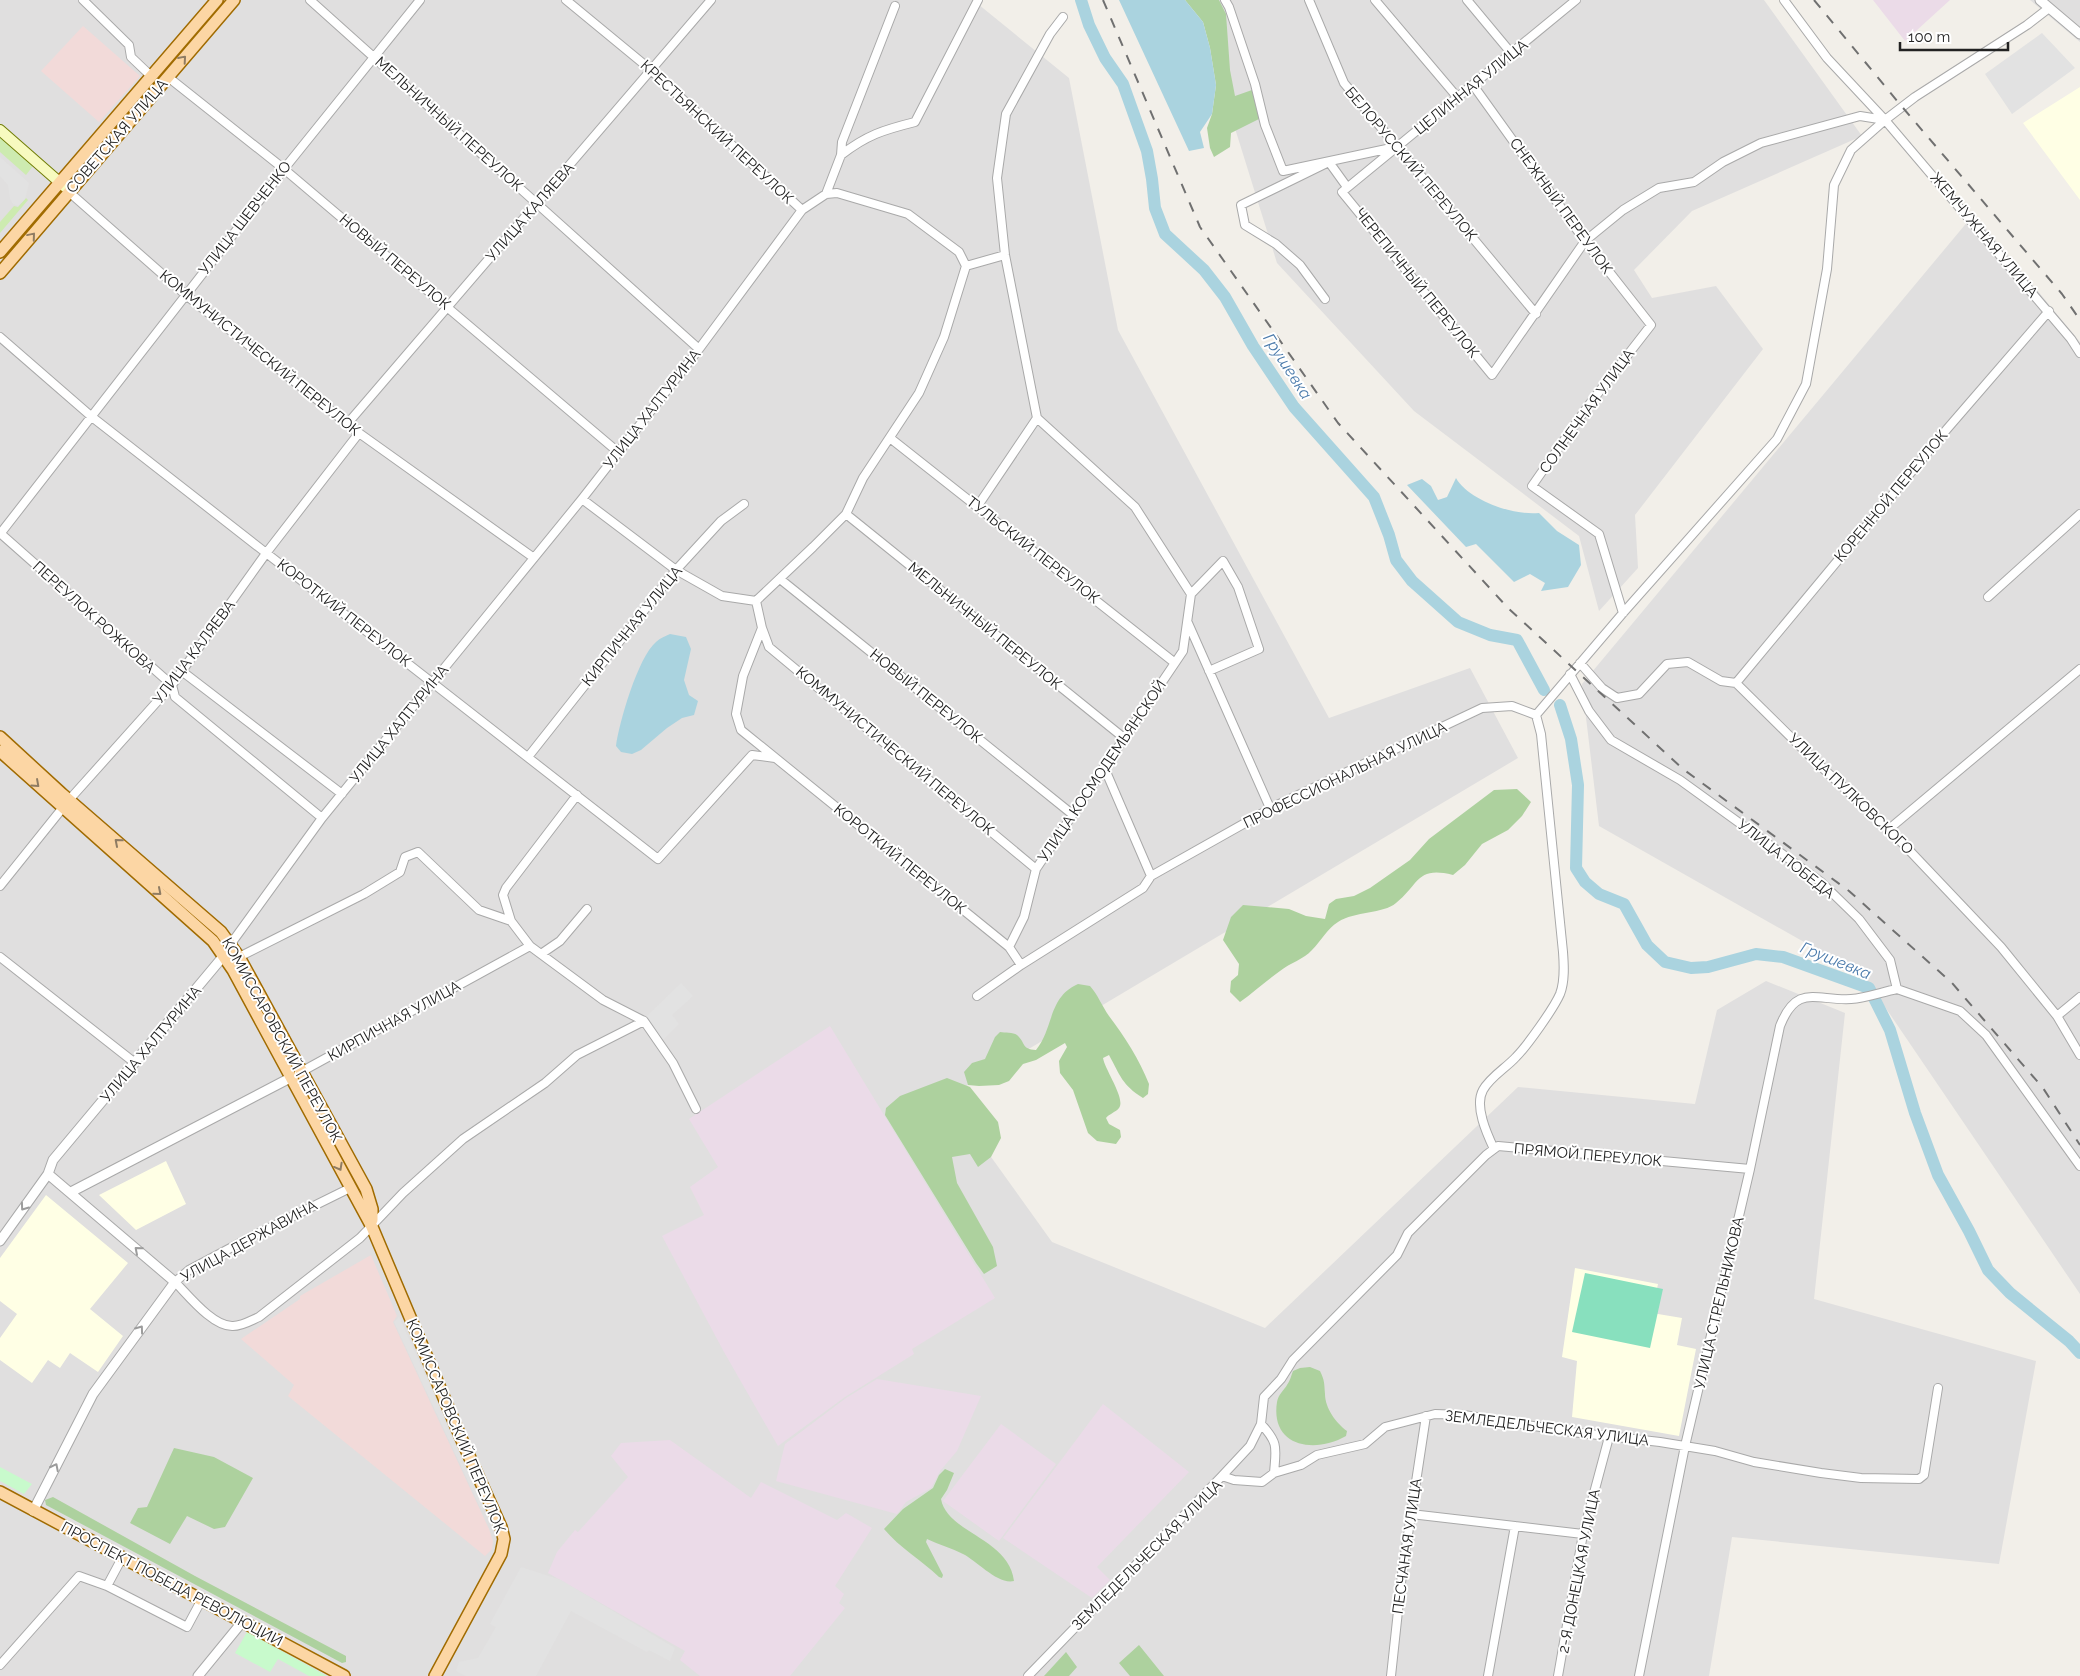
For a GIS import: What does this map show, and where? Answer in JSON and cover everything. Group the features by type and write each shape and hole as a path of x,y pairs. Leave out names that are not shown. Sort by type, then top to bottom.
{"main road":[{"name":"СОВЕТСКАЯ УЛИЦА","path":"0,252 217,0"},
{"name":"СОВЕТСКАЯ УЛИЦА","path":"0,273 234,0"},
{"name":"КОММУНИСТИЧЕСКИЙ ПЕРЕУЛОК","path":"0,130 69,192"},
{"name":"КОМИССАРОВСКИЙ ПЕРЕУЛОК","path":"0,737 66,804 213,941 233,970 366,1189 372,1210 372,1227"},
{"name":"КОМИССАРОВСКИЙ ПЕРЕУЛОК","path":"0,751 221,932 239,957 350,1188 372,1227 457,1429 501,1527 504,1539 501,1554 435,1676"},
{"name":"ПРОСПЕКТ ПОБЕДА РЕВОЛЮЦИИ","path":"0,1492 344,1676"}],"street":[{"path":"83,0 129,45 131,57 151,76"},
{"name":"МЕЛЬНИЧНЫЙ ПЕРЕУЛОК","path":"310,0 699,349"},
{"name":"УЛИЦА ШЕВЧЕНКО","path":"0,533 284,169 420,0"},
{"name":"КРЕСТЬЯНСКИЙ ПЕРЕУЛОК","path":"566,0 651,70 802,210 826,194"},
{"name":"УЛИЦА КАЛЯЕВА","path":"348,423 711,0"},
{"path":"841,155 861,140 885,130 915,122 978,0"},
{"path":"1225,0 1255,84 1265,124 1282,171 1398,147"},
{"name":"БЕЛОРУССКИЙ ПЕРЕУЛОК","path":"1309,0 1344,83 1536,314"},
{"path":"1375,0 1458,98"},
{"path":"1467,0 1512,54"},
{"name":"ЦЕЛИННАЯ УЛИЦА","path":"1345,189 1512,54 1575,0"},
{"name":"ЖЕМЧУЖНАЯ УЛИЦА","path":"1784,0 1827,58 1885,120 2049,311 2072,339 2080,353"},
{"path":"2040,0 2080,34"},
{"path":"756,601 846,514 863,478 923,385 944,337 966,266 959,252 908,214 837,193 826,194 841,155 842,142 895,6"},
{"path":"1494,1149 1484,1125 1481,1107 1482,1091 1517,1056 1551,1008 1560,993 1564,973 1564,952 1541,734 1536,715 1623,612 1777,440 1806,384 1827,269 1834,185 1851,150 1915,97 2027,25 2049,8"},
{"path":"1063,18 1050,34 1006,114 997,178 1006,255 1037,418 1135,507 1191,594 1222,561 1238,587 1259,649 1209,671"},
{"name":"НОВЫЙ ПЕРЕУЛОК","path":"168,77 284,169 618,452"},
{"name":"СНЕЖНЫЙ ПЕРЕУЛОК","path":"1473,86 1585,241 1651,326"},
{"path":"1536,314 1585,241 1623,210 1659,188 1694,182 1723,162 1761,143 1860,116 1885,120"},
{"path":"1325,299 1300,265 1276,244 1245,225 1241,205 1329,162"},
{"name":"ЧЕРЕПИЧНЫЙ ПЕРЕУЛОК","path":"1329,162 1345,189 1492,375 1536,314"},
{"name":"КОММУНИСТИЧЕСКИЙ ПЕРЕУЛОК","path":"69,192 186,295 360,433 534,558"},
{"name":"УЛИЦА ХАЛТУРИНА","path":"0,1241 48,1174 53,1160 224,958 230,944 322,818 582,499 699,349 802,210"},
{"path":"966,266 1006,255"},
{"name":"КОРЕННОЙ ПЕРЕУЛОК","path":"1736,684 1947,429 2049,311"},
{"name":"СОЛНЕЧНАЯ УЛИЦА","path":"1623,612 1599,534 1532,486 1588,406 1651,326"},
{"name":"КОРОТКИЙ ПЕРЕУЛОК","path":"0,337 92,417 658,859 752,755 775,758"},
{"path":"977,507 1037,418"},
{"name":"УЛИЦА КАЛЯЕВА","path":"0,886 66,804 183,672 267,552 360,433"},
{"name":"ТУЛЬСКИЙ ПЕРЕУЛОК","path":"890,438 1175,663"},
{"path":"582,499 676,570 722,596 756,601"},
{"name":"КИРПИЧНАЯ УЛИЦА","path":"528,757 676,570 721,521 744,504"},
{"name":"МЕЛЬНИЧНЫЙ ПЕРЕУЛОК","path":"846,514 1124,738"},
{"path":"1988,597 2080,514"},
{"name":"ПЕРЕУЛОК РОЖКОВА","path":"0,533 172,685 175,697 322,818"},
{"name":"НОВЫЙ ПЕРЕУЛОК","path":"780,579 1072,814"},
{"name":"УЛИЦА КОСМОДЕМЬЯНСКОЙ","path":"1009,947 1024,917 1036,869 1183,651 1191,594"},
{"path":"756,601 762,628"},
{"path":"1187,622 1270,808"},
{"name":"КОММУНИСТИЧЕСКИЙ ПЕРЕУЛОК","path":"762,628 769,646 1036,869"},
{"name":"КОРОТКИЙ ПЕРЕУЛОК","path":"762,628 743,676 736,714 741,730 1009,947 1021,965"},
{"name":"УЛИЦА ПУЛКОВСКОГО","path":"1580,663 1602,688 1617,698 1639,694 1667,664 1688,662 1721,681 1736,684 1815,761 1889,829 2001,946 2057,1016 2080,1055"},
{"path":"1889,829 2080,669"},
{"path":"183,672 342,794"},
{"name":"УЛИЦА ПОБЕДА","path":"1570,674 1589,711 1611,740 1680,780 1827,888 1859,919 1890,960 1897,989"},
{"name":"ПРОФЕССИОНАЛЬНАЯ УЛИЦА","path":"977,996 1021,965 1143,888 1151,876 1270,808 1482,708 1512,706 1536,715"},
{"path":"1104,767 1151,876"},
{"path":"577,795 502,895 511,921 530,946 603,1000 644,1021 673,1063 696,1110"},
{"path":"239,957 364,894 400,872 405,857 418,852 479,910 511,921"},
{"path":"541,954 560,941 587,909"},
{"name":"КИРПИЧНАЯ УЛИЦА","path":"71,1192 296,1075 530,946"},
{"path":"0,957 135,1063"},
{"path":"1897,989 1960,1011 1986,1036 2080,1166"},
{"name":"УЛИЦА СТРЕЛЬНИКОВА","path":"1639,1676 1685,1446 1750,1169 1780,1026 1786,1010 1797,1000 1809,996 1850,999 1897,989"},
{"path":"2057,1016 2080,997"},
{"path":"48,1174 175,1282 214,1320 225,1326 245,1324 259,1317 372,1227 403,1193 463,1139 545,1083 577,1055 644,1021"},
{"name":"ПРЯМОЙ ПЕРЕУЛОК","path":"1261,1424 1264,1397 1281,1379 1293,1360 1397,1255 1408,1234 1498,1146 1750,1169"},
{"name":"УЛИЦА ДЕРЖАВИНА","path":"33,1511 93,1394 175,1282 189,1270 350,1188"},
{"name":"ЗЕМЛЕДЕЛЬЧЕСКАЯ УЛИЦА","path":"1028,1676 1222,1476 1234,1480 1262,1482 1274,1473 1301,1465 1317,1455 1364,1444 1385,1428 1435,1414 1464,1415 1518,1425 1685,1446 1715,1451 1754,1462 1821,1474 1861,1478 1919,1479 1924,1475 1938,1388"},
{"name":"ПЕСЧАНАЯ УЛИЦА","path":"1391,1676 1402,1574 1426,1416"},
{"path":"1222,1476 1250,1446 1261,1424 1272,1436 1276,1448 1274,1473"},
{"name":"2-Я ДОНЕЦКАЯ УЛИЦА","path":"1558,1676 1583,1534 1609,1436"},
{"path":"1411,1514 1583,1534"},
{"path":"1488,1676 1515,1526"},
{"path":"107,1586 122,1558"},
{"path":"0,1665 79,1576 107,1586 187,1627 202,1600"},
{"path":"198,1676 243,1621"}],"shaded area":[{"path":"0,0 973,0 1069,78 1118,330 1329,718 1470,668 1518,758 948,1097 1052,1242 1265,1328 1518,1087 1695,1104 1717,1010 1766,981 1845,1013 1814,1299 2036,1361 1999,1564 1732,1537 1709,1676 0,1676"},
{"path":"1213,0 1764,0 1862,136 1692,211 1634,270 1652,298 1716,286 1763,349 1635,515 1638,568 1599,611 1579,536 1414,411 1277,263 1228,106"},
{"path":"1873,0 1950,0 1905,41"},
{"path":"2030,0 2080,0 2080,42"},
{"path":"83,26 140,76 99,122 41,71"},
{"path":"2042,33 2075,68 2012,114 1985,74"},
{"path":"2080,87 2080,200 2023,123"},
{"path":"0,157 29,183 25,199 18,206 13,204 10,199 8,185 0,176"},
{"path":"1974,214 2080,342 2080,1294 1864,976 1599,826 1582,684"},
{"path":"681,983 693,996 672,1015 679,1024 662,1041 644,1019"},
{"path":"830,1026 995,1298 912,1349 914,1354 845,1397 778,1446 724,1352 662,1236 704,1215 690,1187 718,1167 689,1119"},
{"path":"166,1161 186,1204 136,1230 99,1195"},
{"path":"46,1195 128,1263 90,1309 123,1336 98,1372 70,1353 60,1368 48,1360 32,1383 0,1360 0,1338 17,1314 0,1301 0,1258"},
{"path":"371,1255 397,1316 393,1322 489,1529 493,1541 492,1549 485,1556 288,1396 294,1385 241,1339 300,1299 300,1296"},
{"path":"1575,1268 1658,1284 1652,1313 1682,1318 1677,1345 1696,1349 1679,1436 1572,1417 1577,1361 1562,1357"},
{"path":"399,1317 486,1508 481,1509 394,1322"},
{"path":"441,1374 505,1518 501,1519 439,1375"},
{"path":"877,1379 981,1396 957,1451 940,1471 931,1488 906,1502 897,1514 776,1481 785,1444 846,1398"},
{"path":"1103,1404 1189,1472 1097,1567 1110,1580 1092,1598 1003,1538"},
{"path":"1001,1424 1056,1464 999,1541 943,1501"},
{"path":"670,1440 751,1498 761,1482 837,1520 846,1513 872,1528 835,1586 844,1594 839,1603 845,1608 790,1676 700,1676 680,1660 685,1651 548,1573 557,1552 575,1530 578,1532 628,1477 611,1456 621,1443"},
{"path":"521,1567 561,1580 675,1648 670,1661 649,1650 647,1652 571,1611 536,1676 466,1676 456,1671 459,1662 478,1658 496,1627 490,1624"}],"green space":[{"path":"1185,0 1219,0 1226,14 1230,70 1235,96 1252,90 1259,119 1231,133 1230,147 1214,157 1210,148 1207,128 1212,114 1216,85 1210,48 1203,22"},
{"path":"0,137 33,166 26,175 0,152"},
{"path":"26,198 28,200 0,233 0,222 14,206 18,207"},
{"path":"1517,789 1531,802 1522,816 1508,830 1482,844 1465,865 1453,875 1432,873 1425,875 1390,907 1345,918 1338,922 1309,953 1284,968 1240,1002 1230,992 1231,981 1238,975 1239,964 1223,940 1231,917 1243,905 1289,909 1306,916 1325,919 1329,904 1336,899 1354,896 1370,888 1410,860 1429,839 1494,790"},
{"path":"1078,984 1090,986 1093,989 1131,1048 1149,1084 1148,1094 1143,1098 1126,1084 1109,1055 1103,1058 1120,1098 1119,1108 1106,1118 1109,1124 1120,1130 1121,1137 1116,1144 1097,1141 1088,1133 1073,1090 1060,1073 1059,1061 1067,1047 1065,1043 1036,1060 1023,1064 1009,1081 999,1085 968,1085 964,1072 972,1063 985,1059 995,1037 1000,1032 1017,1035 1026,1047 1036,1050 1042,1041 1052,1014 1061,997"},
{"path":"947,1078 970,1087 998,1122 1001,1138 991,1157 978,1167 970,1154 952,1157 957,1183 993,1247 997,1266 984,1274 885,1115 886,1108 900,1096"},
{"path":"1585,1273 1663,1289 1650,1348 1572,1332"},
{"path":"1310,1367 1320,1371 1324,1380 1325,1399 1329,1410 1339,1424 1347,1431 1346,1436 1334,1442 1321,1445 1297,1443 1280,1429 1277,1417 1278,1399 1289,1382 1293,1371"},
{"path":"174,1448 214,1457 253,1478 225,1527 214,1529 187,1516 170,1544 130,1523 138,1508 147,1507"},
{"path":"0,1467 32,1484 24,1494 0,1481"},
{"path":"945,1469 954,1473 941,1499 946,1511 965,1529 990,1545 1001,1555 1010,1567 1014,1581 1001,1579 988,1572 969,1557 927,1539 926,1542 943,1575 942,1578 939,1577 884,1529 903,1509 933,1488 939,1475"},
{"path":"53,1497 195,1576 346,1656 346,1662 342,1663 46,1505 45,1500"},
{"path":"247,1632 327,1676 309,1676 278,1659 270,1672 235,1653"},
{"path":"1139,1645 1164,1676 1130,1676 1119,1663"},
{"path":"1066,1652 1077,1667 1069,1676 1044,1676"}],"water":[{"path":"1119,0 1185,0 1203,22 1210,48 1216,85 1212,114 1200,132 1204,148 1189,151"},
{"path":"1456,478 1462,486 1481,500 1517,512 1539,513 1557,531 1579,545 1581,565 1568,587 1541,591 1545,583 1530,574 1514,582 1476,544 1466,547 1407,485 1422,479 1431,486 1438,500 1447,497"},
{"path":"670,634 686,637 691,649 684,680 689,695 698,701 694,715 682,718 641,750 632,754 621,752 616,746 625,707 636,675 649,650 661,638"}],"waterway":[{"name":"Грушевка","path":"1081,0 1089,25 1105,58 1123,84 1147,151 1155,208 1165,234 1204,270 1225,297 1253,346 1294,407 1374,497 1389,535 1396,560 1412,581 1458,622 1490,635 1517,640 1544,690"},
{"name":"Грушевка","path":"1560,705 1571,739 1578,785 1576,868 1585,882 1599,894 1624,904 1647,945 1665,962 1691,968 1708,967 1756,954 1783,957 1869,988 1890,1030 1915,1113 1938,1175 1988,1270 2010,1293 2069,1341 2080,1353"}],"railway":[{"path":"1103,0 1200,227 1338,423 1508,608 1683,769 1849,891 1952,983 2043,1088 2080,1145"},
{"path":"1814,0 1898,102 2062,294 2080,320"}]}
